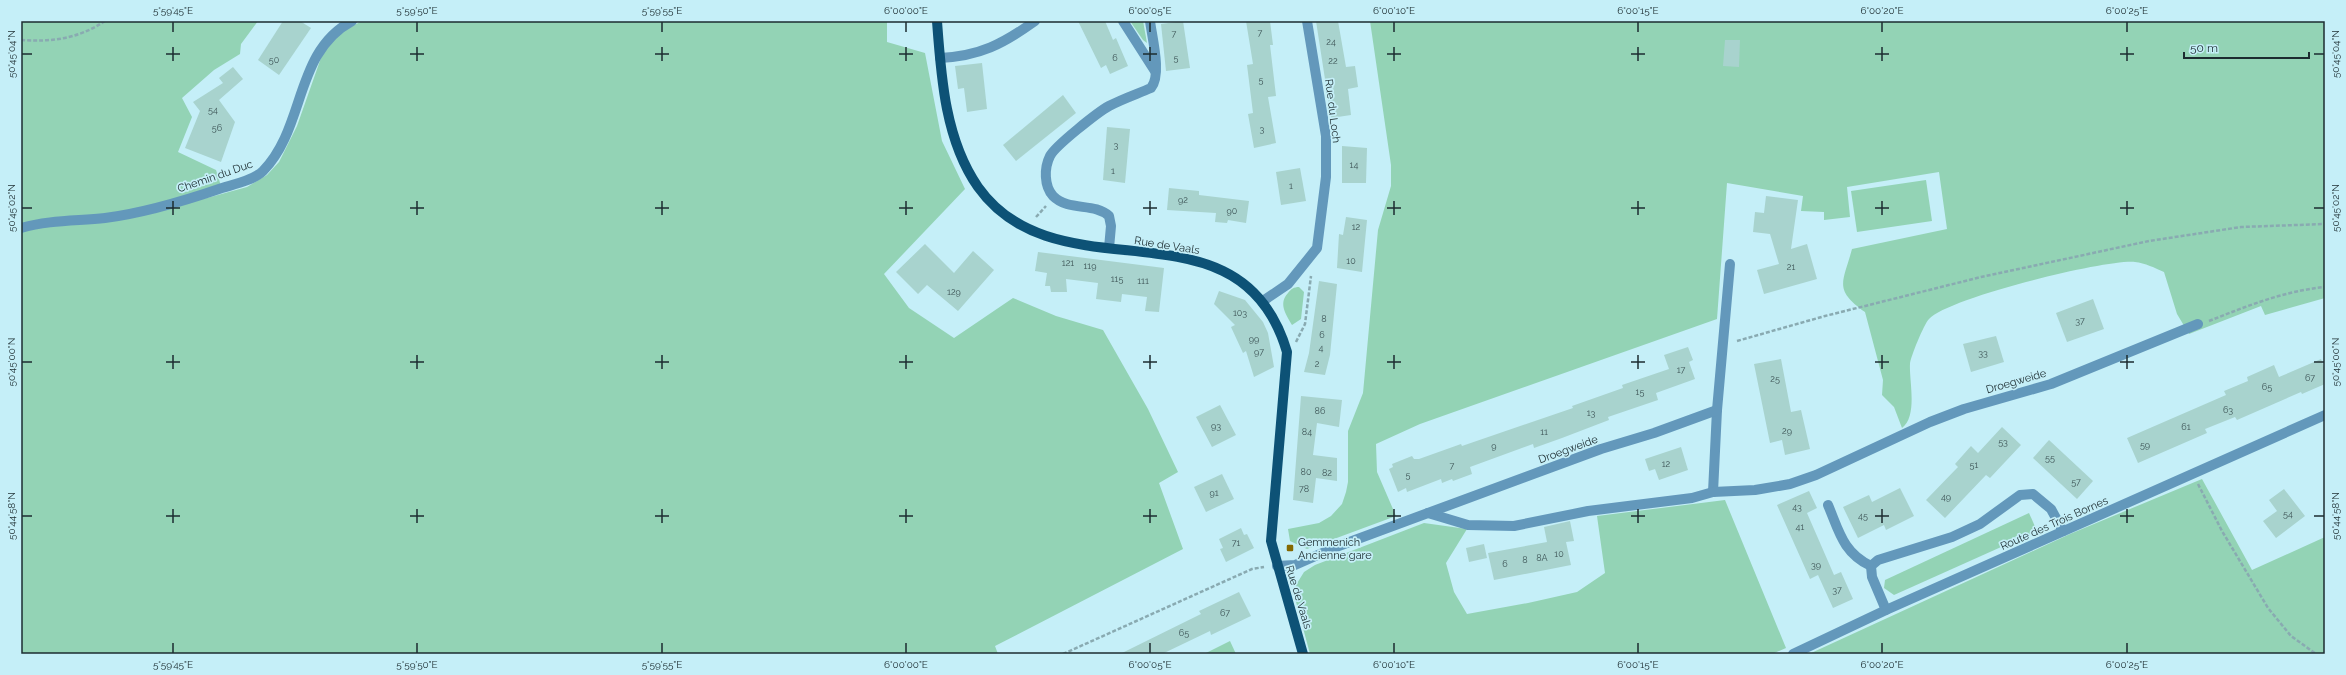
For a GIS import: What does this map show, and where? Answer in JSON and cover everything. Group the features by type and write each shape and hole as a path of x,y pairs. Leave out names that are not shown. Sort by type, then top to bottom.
{"main road":[{"name":"Rue de Vaals","path":"937,21 940,58 955,138 964,162 977,186 992,205 1026,229 1051,239 1181,257 1212,265 1232,274 1249,287 1263,301 1282,337 1287,352 1282,428 1271,524 1271,541 1303,654"}],"street":[{"name":"Chemin du Duc","path":"21,228 52,221 105,218 151,210 243,181 262,172 284,141 317,53 333,33 352,21"},
{"path":"940,58 959,57 982,53 1035,21"},
{"path":"1123,21 1156,73"},
{"path":"1109,248 1111,226 1110,216 1103,210 1070,206 1054,196 1046,184 1050,155 1108,106 1151,88 1155,83 1156,73 1150,21"},
{"name":"Rue du Loch","path":"1263,301 1288,284 1317,248 1326,177 1326,136 1307,21"},
{"path":"1713,492 1717,410 1730,264"},
{"name":"Droegweide","path":"1428,513 1468,524 1514,526 1550,517 1692,498 1713,492 1755,490 1790,484 1816,475 1930,422 1964,409 2051,384 2198,324"},
{"name":"Droegweide","path":"1277,566 1295,565 1336,547 1601,449 1654,433 1717,410"},
{"name":"Route des Trois Bornes","path":"1793,654 1886,610 2193,475 2325,415"},
{"path":"1871,566 1878,560 1952,537 1980,524 2020,495 2034,494 2051,509 2063,531"},
{"path":"1828,504 1846,548 1858,560 1871,566"},
{"path":"1871,566 1872,577 1886,610"}],"path":[{"path":"21,40 59,40 82,34 104,21"},
{"path":"1026,229 1054,196"},
{"path":"1724,342 1747,339 1825,316 1981,277 2149,241 2241,227 2325,224"},
{"path":"1287,352 1294,346 1305,324 1314,252"},
{"path":"2198,324 2268,299 2304,289 2325,287"},
{"path":"2193,475 2222,531 2268,608 2291,636 2316,654"},
{"path":"1063,654 1252,569 1277,566"}],"green space":[{"path":"21,21 258,21 241,44 240,54 214,70 182,98 192,117 178,152 216,170 221,186 142,209 21,224"},
{"path":"362,21 887,21 887,42 925,53 942,141 965,189 884,274 909,308 954,338 1013,298 1056,316 1103,330 1148,409 1178,472 1159,483 1183,549 995,646 998,654 21,654 21,231 207,198 247,187 267,175 279,162 297,126 322,55 330,43 343,31"},
{"path":"1130,21 1143,21 1147,43 1143,40"},
{"path":"1370,21 2325,21 2325,298 2265,315 2261,306 2189,334 2177,314 2164,272 2135,262 2119,263 2062,273 1994,291 1942,310 1929,319 1918,341 1910,364 1912,398 1910,415 1907,423 1902,428 1894,407 1882,395 1883,380 1865,312 1848,297 1844,291 1844,278 1852,249 1947,229 1939,172 1847,187 1850,217 1824,220 1824,212 1801,211 1803,196 1727,183 1717,319 1420,424 1376,444 1377,472 1396,516 1307,549 1290,541 1288,529 1319,523 1331,516 1342,504 1346,492 1348,482 1348,431 1363,393 1378,230 1391,186 1391,165"},
{"path":"1926,180 1932,221 1857,232 1851,191"},
{"path":"1299,287 1304,292 1301,319 1292,325 1287,317 1283,305 1285,297 1290,290"},
{"path":"2202,479 2252,570 2325,537 2325,654 1809,654 2070,534"},
{"path":"1725,500 1786,648 1772,654 1310,654 1295,598 1296,585 1304,572 1315,565 1424,523 1467,529 1446,563 1454,592 1467,614 1577,592 1605,573 1597,516"},
{"path":"2029,513 2037,531 1894,595 1884,588 1885,580"},
{"path":"1230,641 1236,654 1204,654"}],"building":[{"path":"283,21 300,21 311,28 279,75 258,60"},
{"path":"1078,21 1105,21 1113,40 1116,38 1128,66 1110,74 1106,65 1101,68"},
{"path":"1183,21 1190,68 1166,71 1161,24"},
{"path":"1246,21 1270,21 1273,45 1270,45 1276,96 1268,97 1276,143 1254,148 1248,114 1253,113 1247,65 1253,64"},
{"path":"1316,21 1338,21 1346,67 1355,66 1358,87 1348,89 1351,115 1331,118"},
{"path":"1725,40 1740,40 1739,67 1723,66"},
{"path":"982,63 987,109 967,112 964,88 958,89 955,66"},
{"path":"233,67 243,79 219,100 235,122 221,162 185,148 200,111 193,102 223,83 219,78"},
{"path":"1063,95 1076,113 1016,161 1003,145"},
{"path":"1107,127 1130,129 1125,183 1103,180"},
{"path":"1342,146 1367,148 1366,183 1342,183"},
{"path":"1300,168 1306,201 1281,205 1276,172"},
{"path":"1169,188 1199,191 1199,195 1249,201 1246,223 1228,220 1227,223 1215,222 1216,213 1167,210"},
{"path":"1766,196 1798,200 1791,249 1807,244 1817,279 1764,294 1757,270 1779,264 1770,234 1753,232 1755,212 1764,213"},
{"path":"1346,217 1367,220 1362,272 1337,268 1339,234 1343,235"},
{"path":"925,244 954,273 973,251 994,270 958,311 927,285 918,294 896,272"},
{"path":"1038,252 1164,268 1159,312 1145,311 1147,297 1122,294 1121,302 1096,299 1098,283 1066,279 1067,292 1051,292 1050,286 1045,286 1047,273 1035,271"},
{"path":"1319,281 1337,284 1330,355 1325,375 1304,372 1309,353"},
{"path":"1219,291 1245,300 1263,322 1268,333 1274,367 1254,377 1246,351 1243,353 1231,327 1235,325 1214,304"},
{"path":"2093,299 2104,329 2067,342 2056,313"},
{"path":"1996,336 2004,362 1971,372 1963,344"},
{"path":"1688,347 1693,360 1689,362 1695,379 1656,393 1658,400 1608,417 1609,420 1534,448 1533,444 1470,467 1472,474 1453,481 1452,479 1442,483 1441,479 1407,492 1406,488 1398,492 1389,469 1393,467 1392,464 1412,456 1414,459 1419,459 1461,444 1462,446 1573,408 1572,406 1623,388 1622,385 1669,369 1664,355"},
{"path":"1781,359 1791,412 1801,410 1810,449 1785,455 1782,440 1770,443 1754,364"},
{"path":"2321,359 2325,370 2325,384 2302,394 2301,392 2237,420 2235,417 2205,429 2207,433 2138,463 2127,438 2226,395 2224,391 2248,381 2247,377 2274,365 2279,377"},
{"path":"1301,396 1342,400 1339,427 1317,423 1313,455 1337,458 1337,481 1316,478 1313,503 1293,500"},
{"path":"1220,405 1236,435 1212,447 1196,417"},
{"path":"2002,427 2021,445 1990,478 1986,475 1945,518 1926,500 1958,467 1955,464 1971,446 1978,453"},
{"path":"2049,440 2093,481 2077,499 2033,458"},
{"path":"1681,447 1688,470 1659,480 1655,469 1649,471 1645,459"},
{"path":"1222,474 1234,499 1206,512 1194,487"},
{"path":"1900,488 1914,516 1886,530 1884,525 1858,538 1843,507 1869,495 1872,502"},
{"path":"2284,489 2305,516 2276,538 2263,521 2277,511 2269,500"},
{"path":"1809,491 1817,508 1807,513 1834,575 1841,572 1853,599 1833,608 1818,575 1810,579 1777,505"},
{"path":"1570,521 1574,541 1566,542 1571,565 1494,580 1488,553 1547,542 1544,527"},
{"path":"1241,528 1244,535 1247,534 1254,548 1226,562 1220,549 1223,548 1219,539"},
{"path":"1484,544 1487,558 1469,562 1466,548"},
{"path":"1239,592 1251,616 1211,635 1210,631 1162,654 1120,654 1201,614 1199,611"}],"place":[{"name":"Gemmenich Ancienne gare","path":"1290,548"}]}
